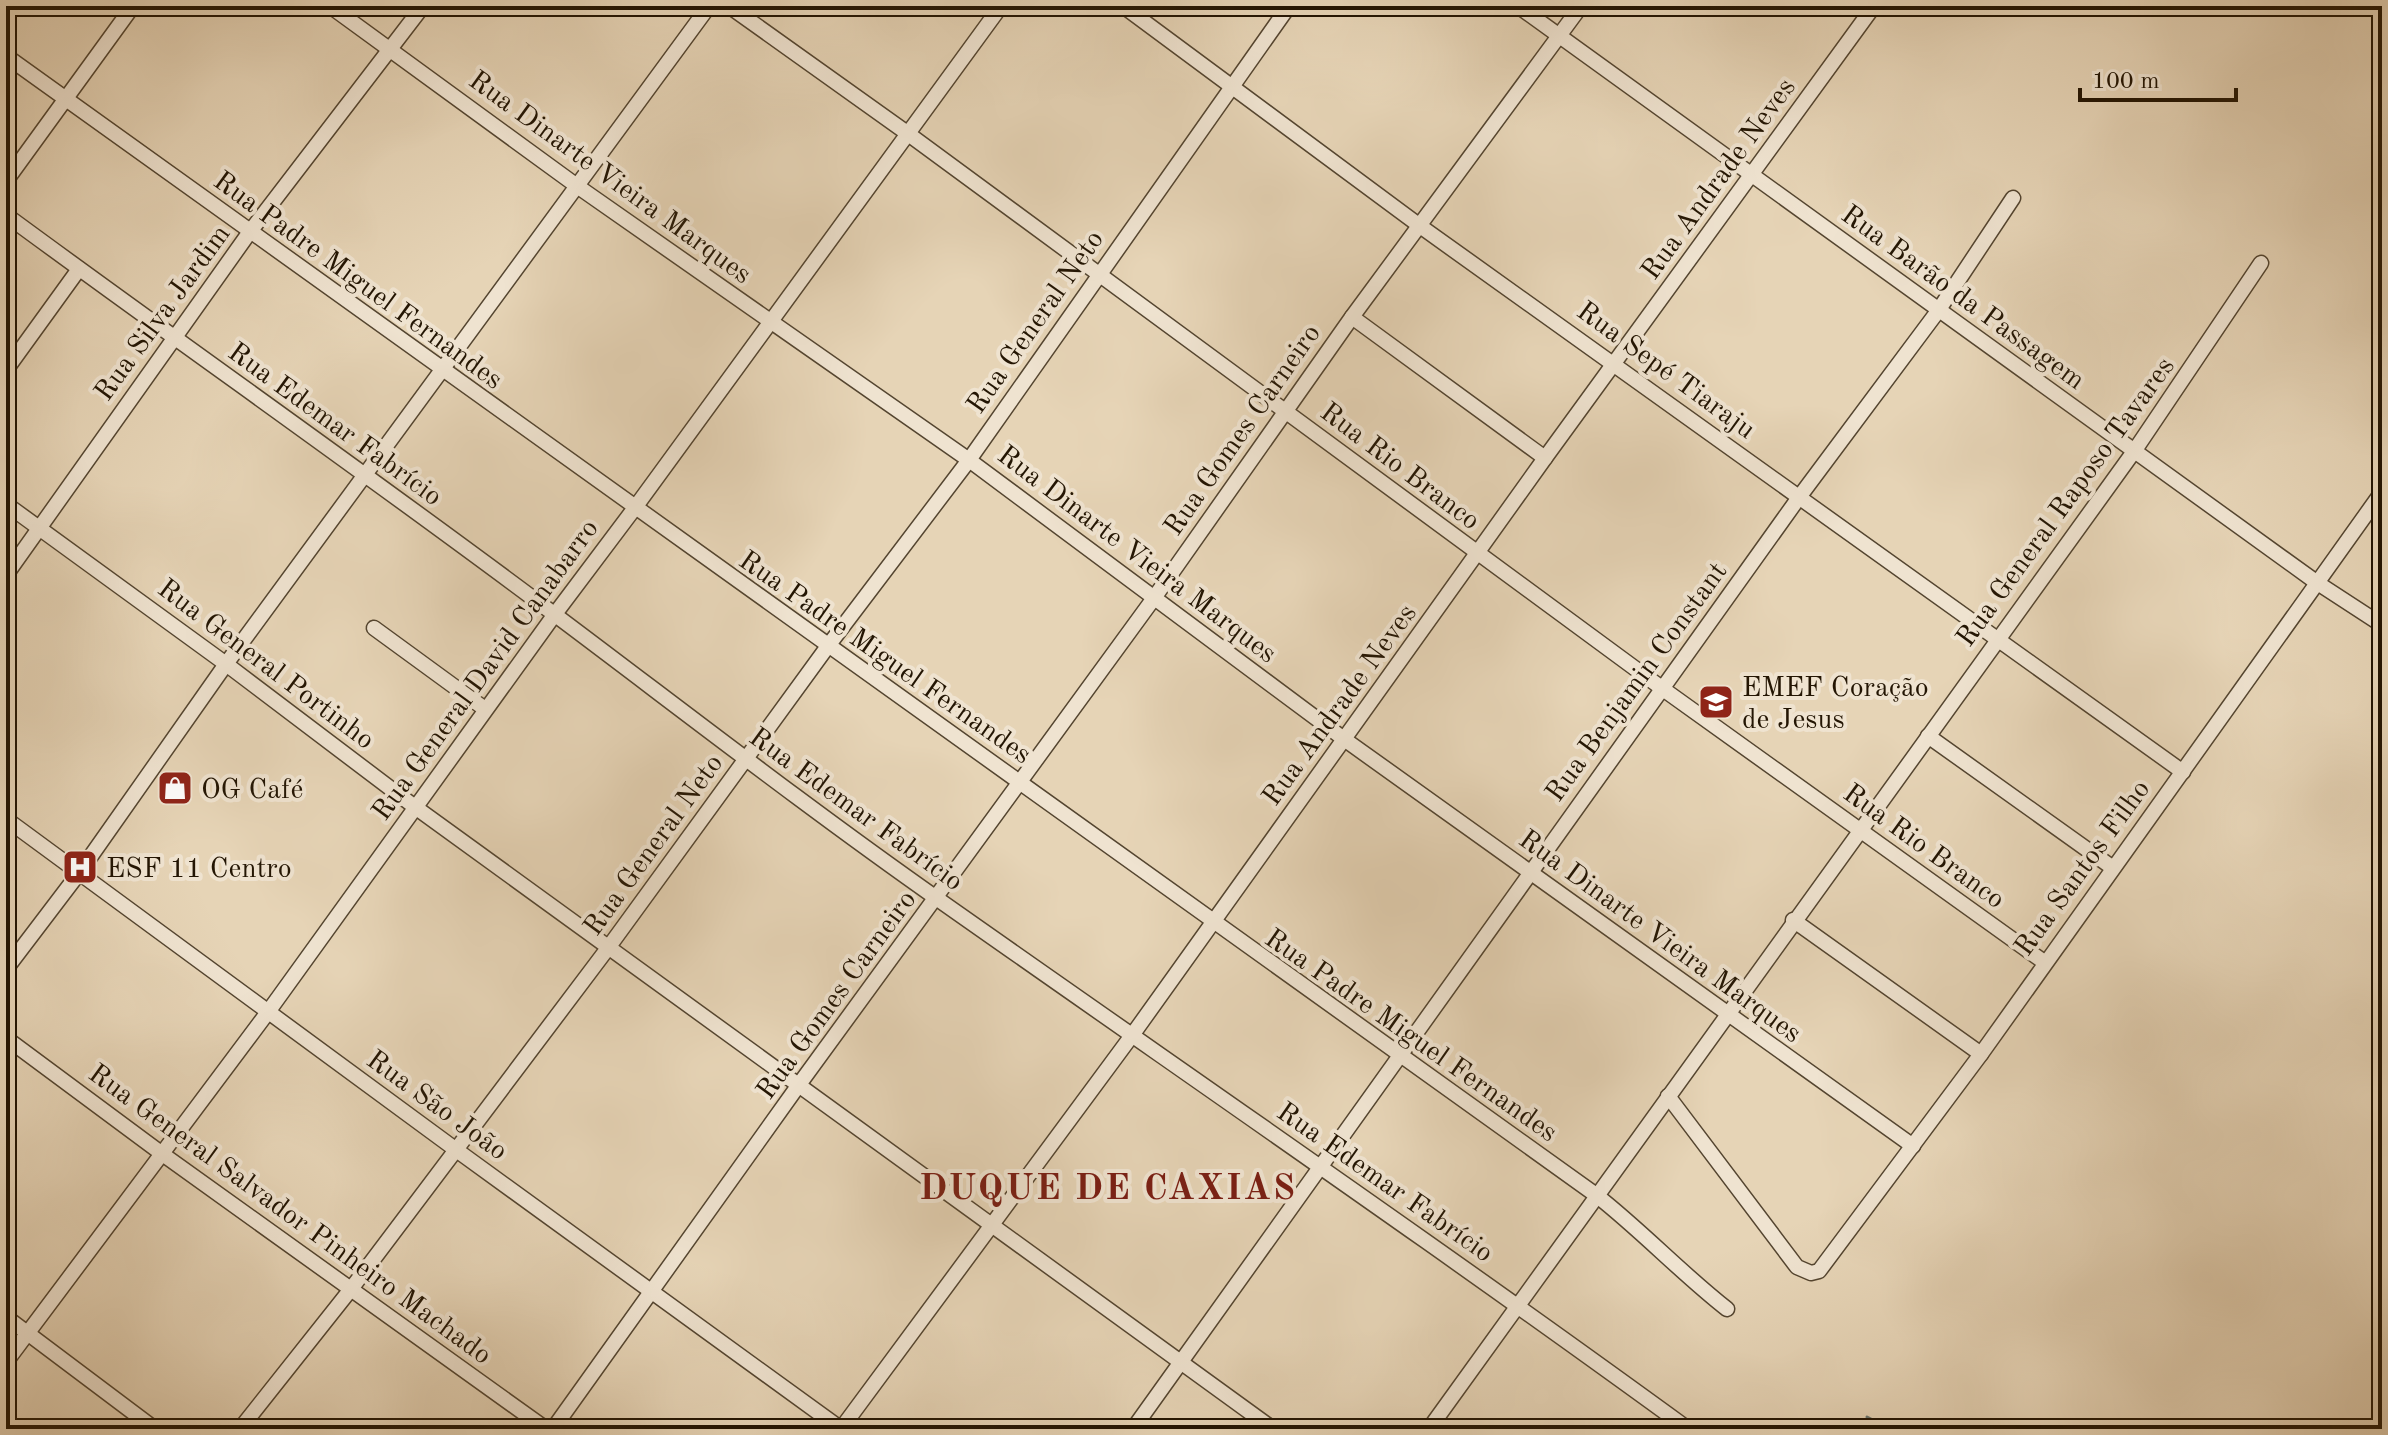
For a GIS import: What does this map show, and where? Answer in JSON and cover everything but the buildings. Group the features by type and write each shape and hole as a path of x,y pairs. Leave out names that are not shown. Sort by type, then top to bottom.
{"street":[{"path":"6,181 133,6"},
{"name":"Rua Dinarte Vieira Marques","path":"330,6 577,186 969,460 1344,739 1913,1146"},
{"name":"Rua Silva Jardim","path":"6,575 249,233 423,6"},
{"path":"6,969 709,6"},
{"name":"Rua Rio Branco","path":"729,6 907,133 1663,689 2044,962"},
{"name":"Rua General David Canabarro","path":"6,1362 268,1012 485,709 1001,6"},
{"name":"Rua Sepé Tiaraju","path":"1123,6 1420,226 2183,772"},
{"name":"Rua General Neto","path":"240,1429 351,1289 608,948 828,646 969,460 1289,6"},
{"name":"Rua Barão da Passagem","path":"1518,6 2316,582 2382,625"},
{"name":"Rua Gomes Carneiro","path":"553,1429 798,1086 1154,598 1284,411 1581,6"},
{"name":"Rua Andrade Neves","path":"841,1429 1133,1034 1545,458 1874,6"},
{"name":"Rua Padre Miguel Fernandes","path":"6,56 1212,924 1596,1195 1727,1309"},
{"name":"Rua Benjamin Constant","path":"1133,1429 1529,872 1800,496 1938,311 2013,198"},
{"name":"Rua Edemar Fabrício","path":"6,215 365,474 937,899 1518,1305 1688,1429"},
{"name":"Rua General Raposo Tavares","path":"1429,1429 1728,1016 1793,920 1861,831 2135,450 2261,263"},
{"path":"6,370 79,269"},
{"path":"1352,317 1545,458"},
{"name":"Rua Santos Filho","path":"1668,1096 1797,1267 1811,1273 1819,1271 1981,1054 2382,492"},
{"name":"Rua General Portinho","path":"6,504 608,948 1273,1429"},
{"path":"374,628 485,709"},
{"path":"1928,736 2113,868"},
{"name":"Rua São João","path":"6,819 841,1429"},
{"path":"1793,920 1981,1054"},
{"name":"Rua General Salvador Pinheiro Machado","path":"6,1038 546,1429"},
{"path":"6,1317 155,1429"}],"waterway":[{"path":"1867,1417 1890,1429"}],"place":[{"name":"EMEF Coração de Jesus","path":"1716,702"},
{"name":"OG Café","path":"175,788"},
{"name":"ESF 11 Centro","path":"80,867"}],"district":[{"name":"DUQUE DE CAXIAS","path":"1108,1186"}]}
